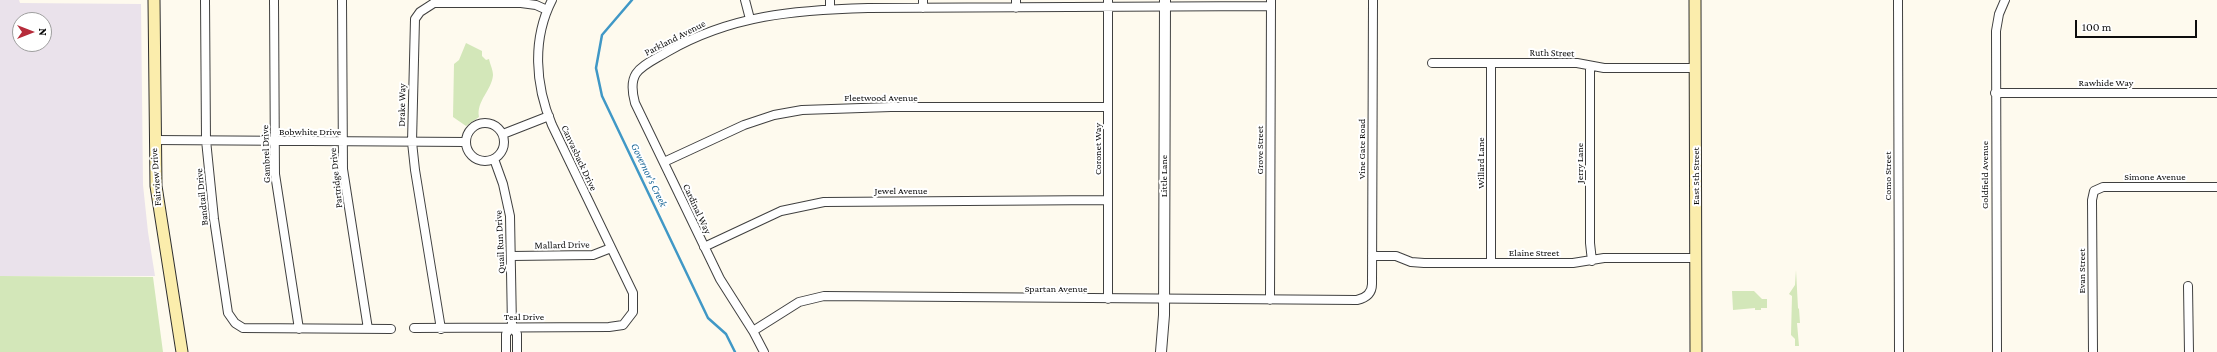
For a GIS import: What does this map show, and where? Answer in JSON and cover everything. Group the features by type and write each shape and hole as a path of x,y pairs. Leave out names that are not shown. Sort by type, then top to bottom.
{"main road":[{"name":"Fairview Drive","path":"154,0 154,140 159,212 182,352"},
{"name":"East 5th Street","path":"1695,0 1696,352"}],"street":[{"name":"Bandtail Drive","path":"206,0 206,140 214,219 228,313 234,323 243,328 299,330"},
{"name":"Gambrel Drive","path":"274,0 275,174 299,330"},
{"name":"Partridge Drive","path":"342,0 343,169 368,329"},
{"name":"Canvasback Drive","path":"552,0 547,10 541,34 538,57 541,87 549,116 633,293 635,305 630,317"},
{"path":"745,0 750,19"},
{"path":"830,0 830,9"},
{"name":"Vine Gate Road","path":"1367,296 1372,287 1373,0"},
{"name":"Como Street","path":"1898,0 1899,352"},
{"name":"Goldfield Avenue","path":"1997,352 1996,31 2005,0"},
{"name":"Drake Way","path":"441,329 415,170 412,142 414,19 423,3 521,3 547,10"},
{"name":"Little Lane","path":"1161,352 1164,299 1165,3"},
{"name":"Parkland Avenue","path":"638,69 697,36 719,27 779,13 923,4 1271,3"},
{"name":"Grove Street","path":"1270,300 1271,3"},
{"name":"Coronet Way","path":"1108,4 1108,299"},
{"name":"Ruth Street","path":"1432,63 1577,63 1604,68 1696,68"},
{"name":"Willard Lane","path":"1491,263 1492,63"},
{"name":"Jerry Lane","path":"1590,66 1590,243 1592,260"},
{"name":"Cardinal Way","path":"638,69 631,84 633,97 704,247 727,290 753,331 764,352"},
{"name":"Rawhide Way","path":"1995,93 2217,93"},
{"name":"Fleetwood Avenue","path":"664,162 744,125 774,116 802,110 891,108 1108,108"},
{"path":"503,134 549,116"},
{"path":"482,123 494,125 503,134 504,146 502,151 494,159 488,161 475,158 467,148 466,142 470,130 482,123"},
{"name":"Bobwhite Drive","path":"154,140 274,142 466,142"},
{"name":"Quail Run Drive","path":"494,159 503,184 510,216 512,256 512,326 517,334 516,351"},
{"name":"Simone Avenue","path":"2094,191 2103,187 2217,187"},
{"name":"Evan Street","path":"2093,352 2092,200 2094,191"},
{"name":"Jewel Avenue","path":"704,247 781,211 824,202 1107,200"},
{"name":"Mallard Drive","path":"512,256 593,255 611,248"},
{"name":"Elaine Street","path":"1372,256 1396,256 1418,263 1573,263 1604,258 1696,258"},
{"path":"2188,286 2189,352"},
{"name":"Spartan Avenue","path":"753,331 799,302 824,296 1356,300 1367,296"},
{"name":"Teal Drive","path":"414,328 441,329 512,326 609,328 623,325 630,317"},
{"name":"Quail Run Drive","path":"506,352 506,334 512,326"},
{"path":"299,330 392,329"},
{"path":"506,352 516,351"}],"shaded area":[{"path":"0,0 19,0 20,3 141,4 143,185 155,276 0,276"}],"green space":[{"path":"466,43 482,51 482,56 486,60 489,59 493,75 490,86 480,106 479,117 466,126 453,117 454,64 459,60"},
{"path":"1796,270 1800,323 1797,323 1799,346 1795,346 1795,339 1791,335 1792,296 1789,294 1795,285"},
{"path":"0,276 153,277 163,352 0,352"},
{"path":"1732,291 1754,291 1762,299 1767,299 1767,308 1761,308 1761,310 1755,310 1755,308 1733,310"}],"waterway":[{"name":"Governor's Creek","path":"632,0 602,35 596,68 602,96 708,318 726,334 735,352"}]}
